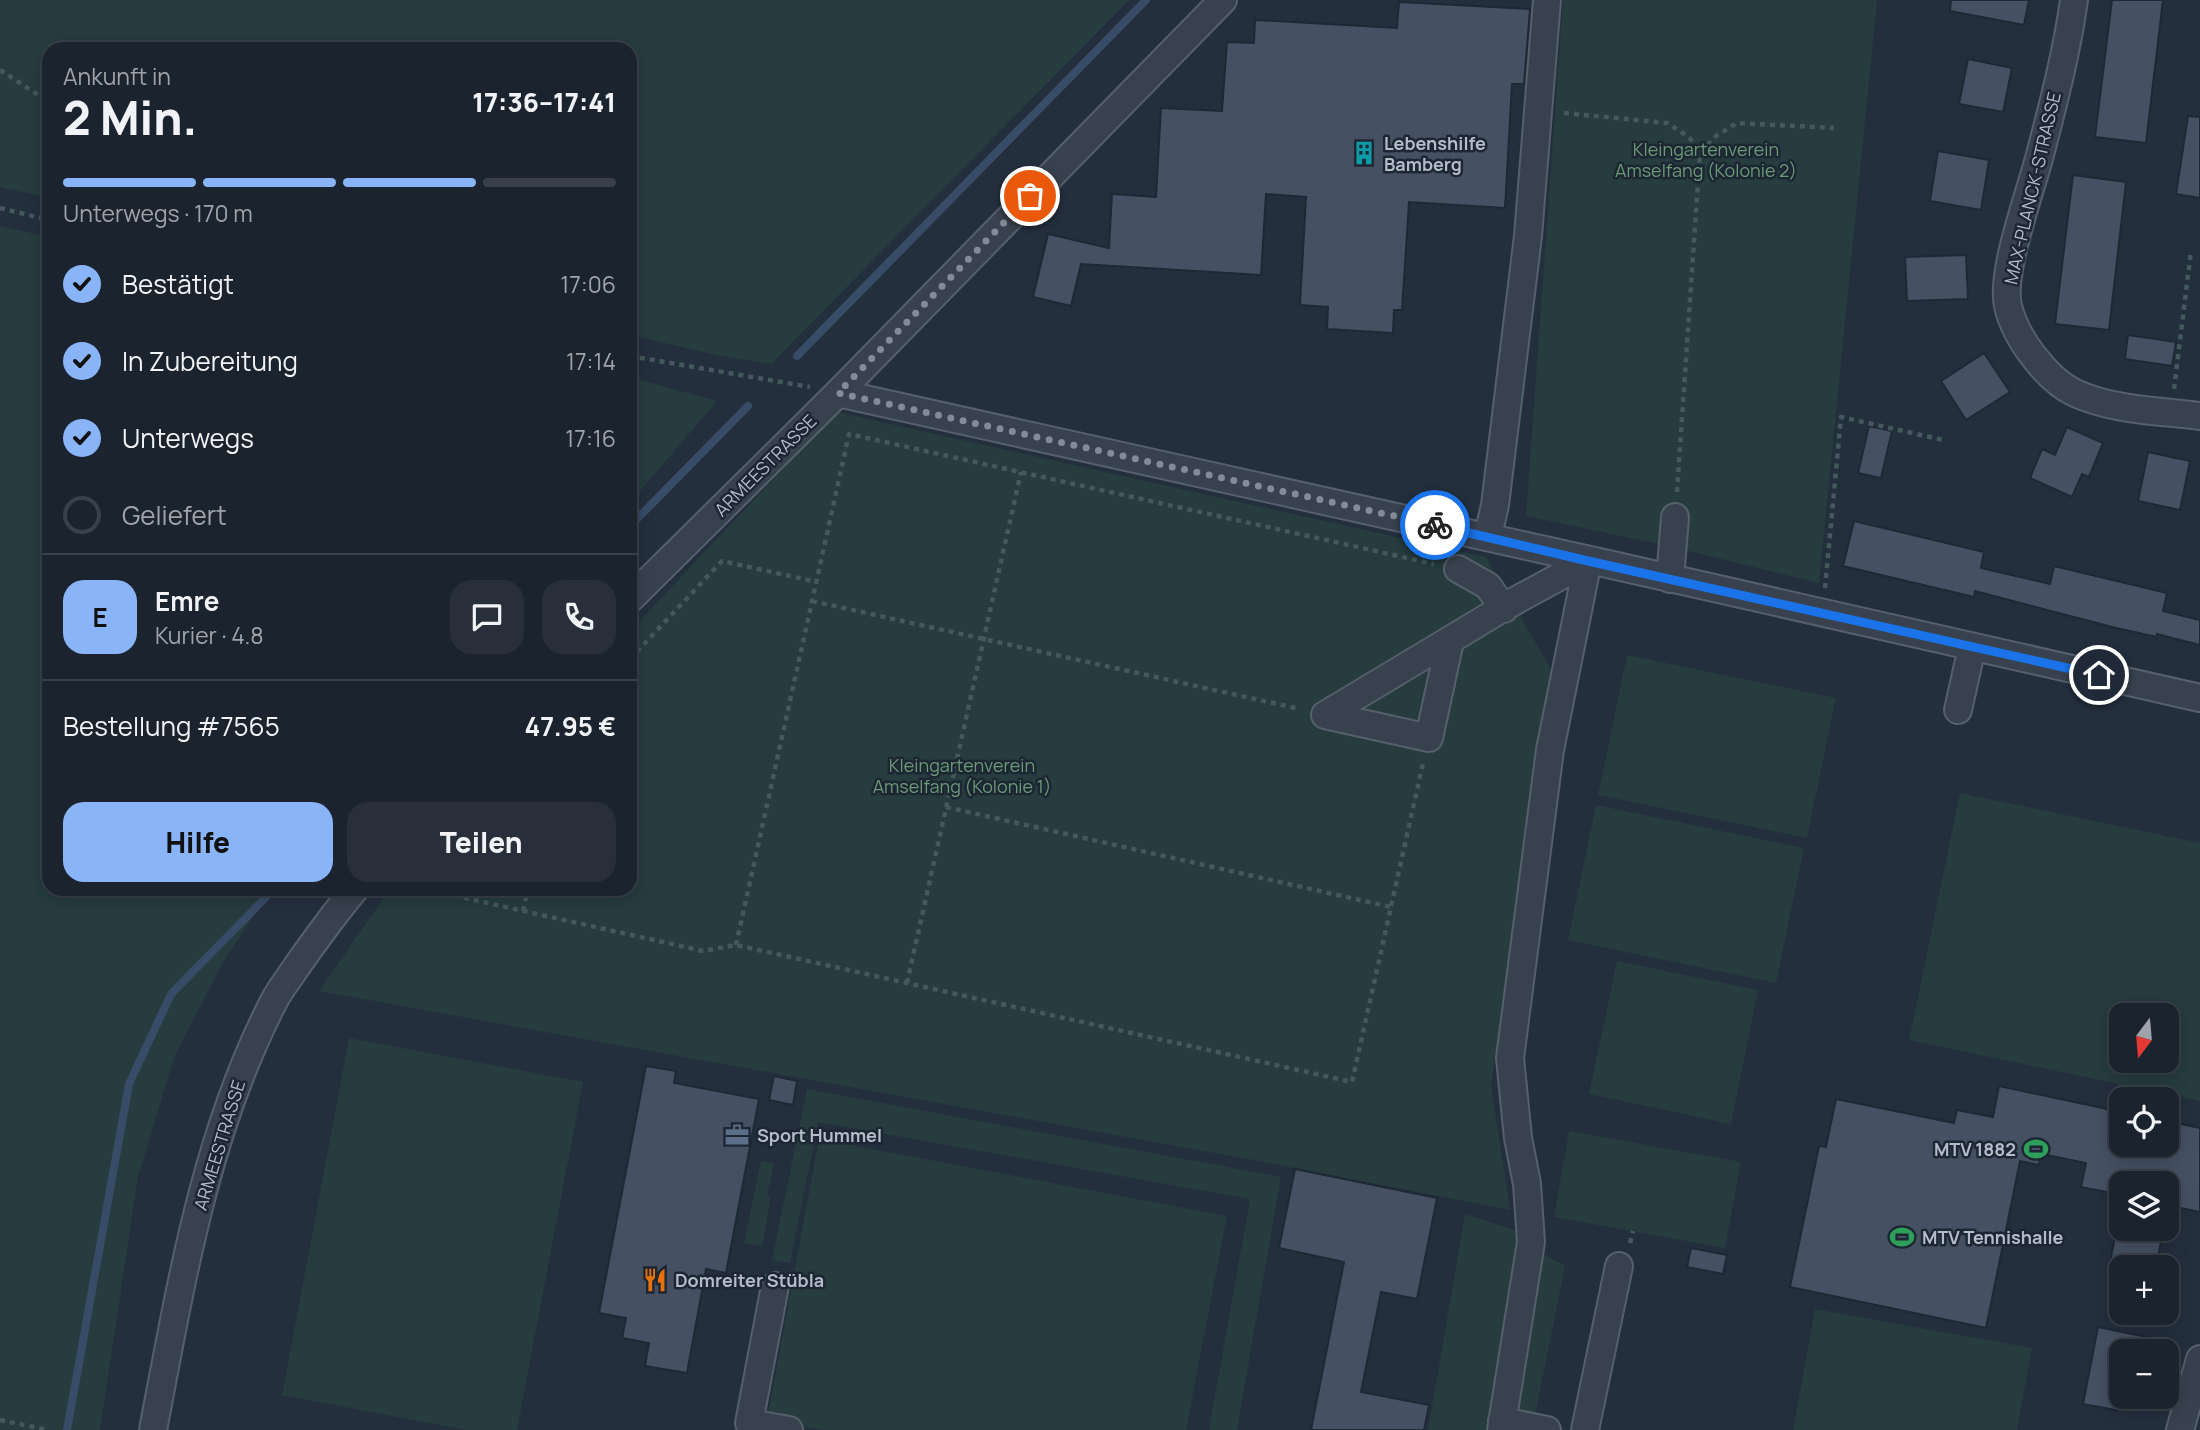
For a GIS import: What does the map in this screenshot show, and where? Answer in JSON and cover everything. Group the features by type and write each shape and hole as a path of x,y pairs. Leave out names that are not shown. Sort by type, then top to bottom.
{"street":[{"name":"ARMEESTRASSE","path":"637,592 838,393 1223,0"},
{"path":"1488,536 1495,505 1528,236 1547,0"},
{"name":"MAX-PLANCK-STRASSE","path":"2074,0 2041,151 2015,245 2008,279 2008,305 2020,337 2043,369 2073,393 2112,404 2200,416"},
{"path":"838,393 1488,536 1588,561 2200,698"},
{"path":"1670,579 1675,517"},
{"path":"1325,715 1588,561"},
{"path":"1547,1430 1501,1425 1531,1242 1527,1184 1518,1138 1510,1058 1550,750 1588,561"},
{"path":"1458,569 1488,586 1504,609"},
{"path":"1325,715 1429,738 1450,641"},
{"path":"1958,709 1972,647"},
{"name":"ARMEESTRASSE","path":"153,1430 184,1267 218,1137 243,1067 275,999 328,921 349,896"},
{"path":"1585,1430 1619,1266"},
{"path":"775,1286 748,1423 789,1430"},
{"path":"2180,1430 2200,1359"}],"path":[{"path":"0,70 42,97"},
{"path":"1561,113 1667,123 1689,137 1700,153 1675,517"},
{"path":"1700,153 1716,136 1737,123 1834,128"},
{"path":"0,208 42,217"},
{"path":"2171,412 2191,251"},
{"path":"637,357 838,393"},
{"path":"1824,613 1841,417 1943,440"},
{"path":"736,945 849,434 1458,569"},
{"path":"907,983 1021,472"},
{"path":"637,652 722,561 817,582"},
{"path":"812,601 1325,715"},
{"path":"456,896 703,951 736,945 1352,1082 1429,738"},
{"path":"946,807 1391,906"},
{"path":"523,911 526,896"},
{"path":"1631,1241 1633,1231"},
{"path":"0,1420 47,1430"}],"green space":[{"path":"0,0 1129,0 771,364 721,356 637,337 637,42 42,42 42,196 0,187"},
{"name":"Kleingartenverein Amselfang (Kolonie 2)","path":"1563,0 1877,0 1819,583 1673,547 1526,516"},
{"path":"0,226 42,235 42,896 267,896 221,965 174,1058 138,1177 100,1430 0,1430"},
{"path":"637,379 717,401 637,495"},
{"name":"Kleingartenverein Amselfang (Kolonie 1)","path":"837,412 1486,557 1552,671 1491,1086 1510,1210 1259,1161 319,991 385,896 637,896 637,624"},
{"path":"1627,655 1836,698 1807,838 1598,795"},
{"path":"1960,793 2200,843 2200,1101 2179,1097 2179,1087 2133,1087 1909,1040"},
{"path":"1596,805 1804,848 1776,983 1568,940"},
{"path":"1617,961 1758,990 1731,1124 1589,1094"},
{"path":"349,1038 583,1082 517,1430 466,1430 282,1395"},
{"path":"807,1089 1281,1177 1237,1430 1209,1430 1250,1199 818,1122 790,1263 772,1260"},
{"path":"1569,1131 1741,1162 1725,1248 1554,1217"},
{"path":"819,1139 1227,1216 1186,1430 823,1430 767,1420"},
{"path":"761,1161 774,1163 767,1196 771,1197 762,1246 744,1243"},
{"path":"1465,1214 1515,1230 1535,1249 1565,1266 1532,1430 1428,1430"},
{"path":"1815,1309 2032,1348 2017,1430 1793,1430"}],"building":[{"path":"1951,0 2029,0 2024,25 1950,11"},
{"path":"2112,0 2163,0 2146,143 2095,137"},
{"name":"Lebenshilfe Bamberg","path":"1399,2 1530,9 1524,84 1512,84 1505,208 1409,202 1402,310 1394,310 1393,333 1327,329 1328,307 1300,305 1306,197 1266,194 1261,275 1081,264 1071,306 1033,297 1048,234 1109,248 1112,194 1156,197 1161,108 1222,111 1227,42 1254,43 1255,20 1397,28"},
{"path":"1968,59 2012,68 2003,112 1959,104"},
{"path":"2188,116 2200,117 2200,198 2176,194"},
{"path":"1938,151 1989,160 1981,210 1930,201"},
{"path":"2073,175 2126,182 2109,330 2055,324"},
{"path":"1966,255 1968,299 1907,301 1905,257"},
{"path":"2128,335 2176,342 2172,366 2125,359"},
{"path":"1984,353 2010,392 1966,420 1941,381"},
{"path":"1869,426 1892,431 1881,478 1858,473"},
{"path":"2067,427 2103,443 2089,477 2082,474 2072,497 2030,478 2042,449 2055,455"},
{"path":"2148,452 2190,461 2180,510 2138,501"},
{"path":"1854,521 1984,552 1981,568 2050,584 2054,566 2167,593 2163,611 2200,620 2200,645 2157,634 2157,637 2116,628 1975,591 1974,597 1843,566"},
{"path":"646,1066 676,1071 674,1083 759,1099 726,1273 706,1269 687,1373 645,1366 649,1343 622,1338 626,1318 599,1313"},
{"path":"774,1076 797,1081 793,1105 769,1100"},
{"path":"1999,1086 2109,1109 2109,1157 2179,1157 2179,1124 2200,1128 2200,1212 2179,1208 2179,1171 2109,1171 2109,1193 2081,1187 2086,1163 2041,1154 2039,1165 2020,1161 1986,1328 1790,1287 1819,1146 1826,1147 1836,1099 1954,1123 1957,1110 1993,1117"},
{"path":"1295,1169 1437,1198 1417,1299 1381,1292 1361,1392 1429,1405 1424,1430 1311,1430 1344,1262 1279,1248"},
{"path":"2114,1241 2161,1242 2158,1255 2111,1255"},
{"path":"1691,1248 1727,1255 1723,1274 1687,1267"},
{"path":"2098,1327 2156,1339 2109,1339 2109,1409 2083,1404"}],"waterway":[{"path":"797,356 1146,0"},
{"path":"637,519 748,406"},
{"path":"67,1430 129,1084 171,994 267,896"}],"way so far":[{"path":"1030,196 838,393 1435,525"}],"place":[{"name":"Lebenshilfe Bamberg","path":"1364,153"},
{"name":"Sport Hummel","path":"737,1135"},
{"name":"MTV 1882","path":"2036,1149"},
{"name":"MTV Tennishalle","path":"1902,1237"},
{"name":"Domreiter Stübla","path":"655,1280"}],"route":[{"path":"1435,525 2099,675"}]}
